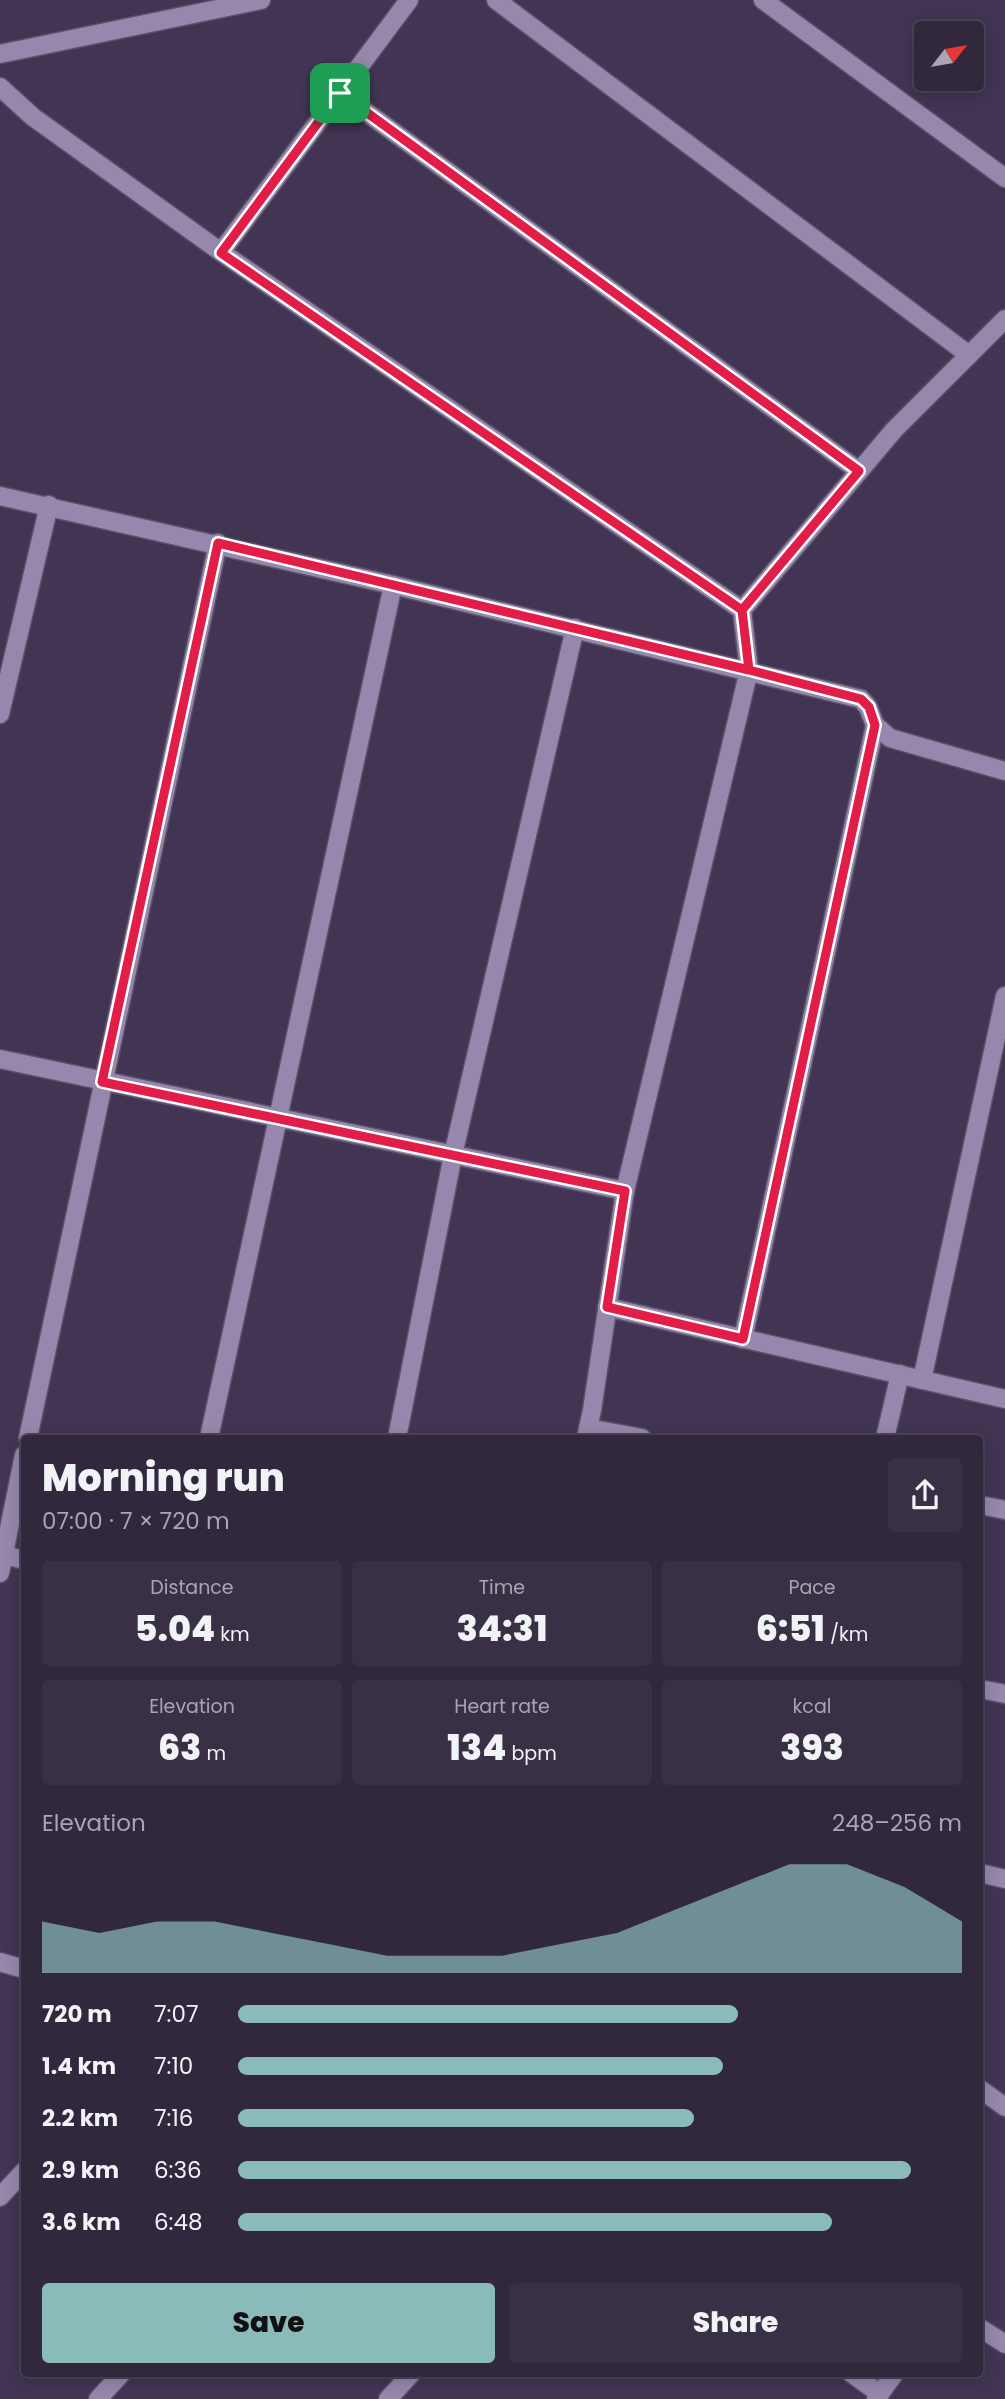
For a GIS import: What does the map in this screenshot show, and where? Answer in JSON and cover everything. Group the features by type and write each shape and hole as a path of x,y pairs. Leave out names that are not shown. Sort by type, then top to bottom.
{"street":[{"path":"0,54 261,0"},
{"path":"221,253 409,0"},
{"path":"496,0 969,355"},
{"path":"763,0 1005,178"},
{"path":"0,86 33,117 221,253 742,610"},
{"path":"340,93 859,471"},
{"path":"609,1435 587,1433 625,1191 749,670 742,610 894,430 1005,319"},
{"path":"0,495 218,543 749,670 861,699 869,707 875,725 743,1339"},
{"path":"0,714 48,505"},
{"path":"29,1435 218,543"},
{"path":"210,1435 393,584"},
{"path":"398,1435 453,1155 575,628"},
{"path":"875,725 890,738 1005,771"},
{"path":"922,1380 1005,996"},
{"path":"0,1059 625,1191"},
{"path":"607,1307 1005,1399"},
{"path":"885,1435 900,1374"},
{"path":"21,1469 1,1561 21,1560"},
{"path":"983,1506 1005,1510"},
{"path":"983,1690 1005,1694"},
{"path":"983,1874 1005,1878"},
{"path":"0,1962 21,1968"},
{"path":"983,2092 1005,2107"},
{"path":"0,2197 21,2174"},
{"path":"983,2330 1005,2344"},
{"path":"98,2399 118,2377"},
{"path":"388,2399 408,2377"},
{"path":"856,2377 878,2396 892,2377"}],"route":[{"path":"340,93 221,253 742,610 749,670 861,699 869,707 875,725 743,1339 607,1307 625,1191 102,1082 218,543 749,670 742,610 859,471 340,93"}]}
